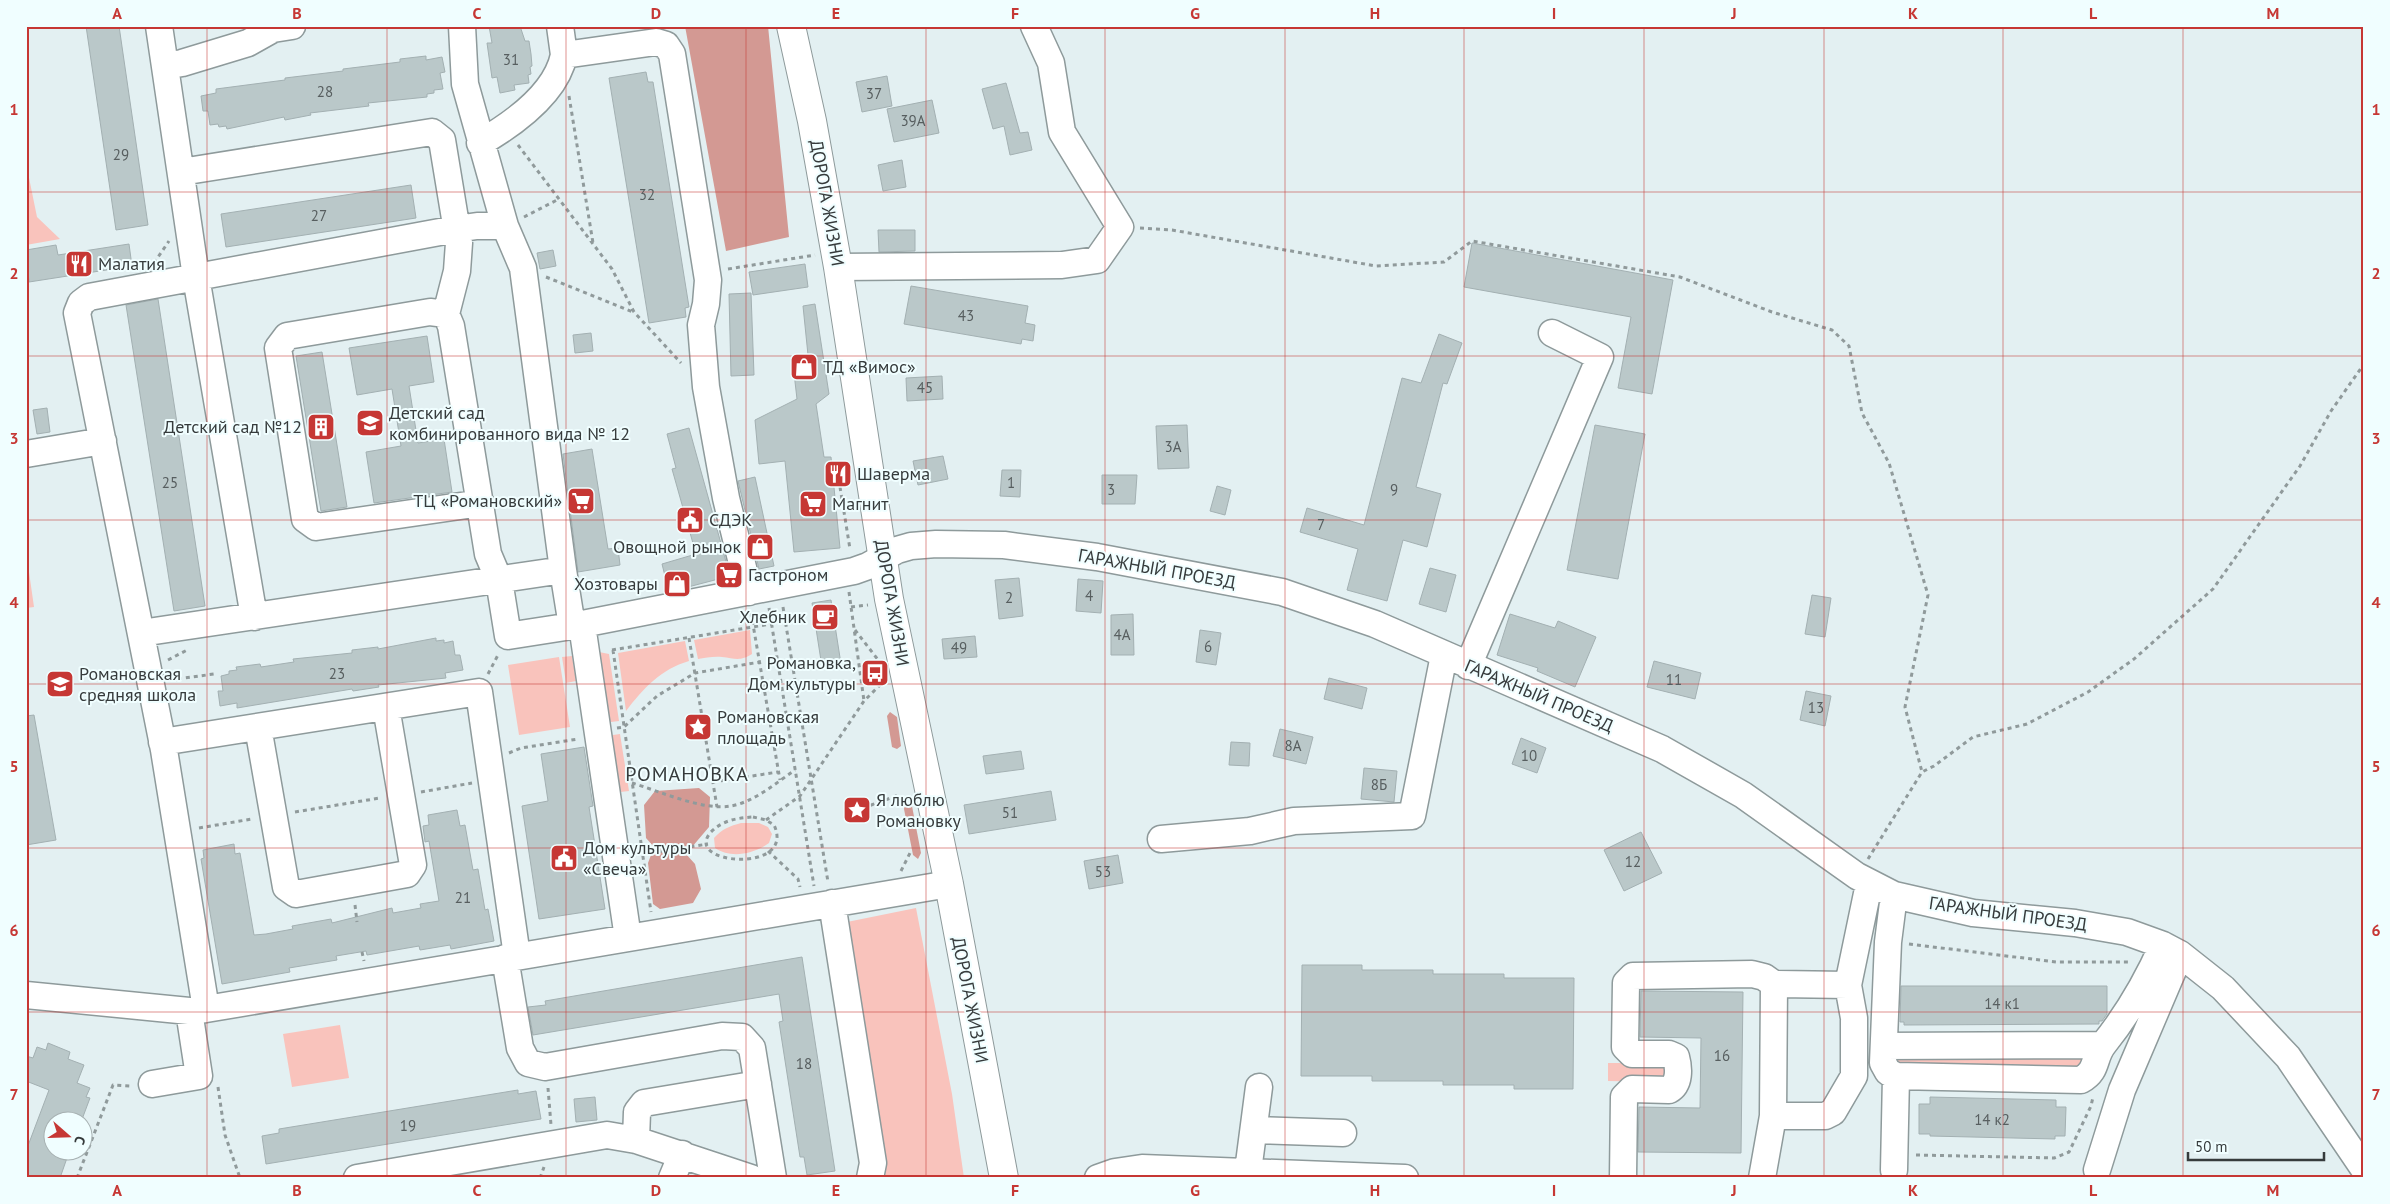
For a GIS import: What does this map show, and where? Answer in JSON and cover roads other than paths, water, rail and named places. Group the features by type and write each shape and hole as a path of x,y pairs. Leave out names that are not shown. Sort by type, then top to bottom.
{"main road":[{"name":"ДОРОГА ЖИЗНИ","path":"791,26 812,121 837,260 889,600 949,884 1004,1178"}],"street":[{"path":"158,26 196,277 254,618"},
{"path":"165,66 182,63 248,43 273,29 292,26"},
{"path":"480,143 528,111 563,62 560,26"},
{"path":"837,260 1062,265 1097,260 1120,227 1062,132 1051,63 1034,26"},
{"path":"456,29 465,84 480,143 505,226 523,268 562,570 580,632 598,736 628,938"},
{"path":"563,62 656,42 666,45 672,54 708,280 706,304 701,325 706,387 726,498 760,589"},
{"path":"181,172 432,132 442,140 459,243 457,271 446,314 451,326 488,554 499,580"},
{"path":"152,1084 199,1076 198,1010 177,832 141,633 77,313 81,303 89,297 456,229 477,226 505,226"},
{"path":"446,314 430,312 287,336 278,348 305,519 316,527 480,502"},
{"path":"1468,666 1600,357 1552,333"},
{"path":"26,454 103,441"},
{"name":"ГАРАЖНЫЙ ПРОЕЗД","path":"499,580 508,636 580,632 760,589 854,571 868,566 897,550 936,544 1004,545 1097,557 1282,592 1375,624 1662,749 1743,794 1863,880 1894,895 1973,912 2075,923 2118,931 2166,955"},
{"path":"141,633 254,618 562,570"},
{"path":"1161,839 1250,832 1294,821 1412,816 1444,655"},
{"path":"162,742 479,692 490,768 520,1048 528,1062 545,1067 722,1036 742,1037 752,1048 773,1178"},
{"path":"258,727 286,888 296,894 407,874 413,865 386,707"},
{"path":"1773,1116 1825,1116 1833,1112 1854,1076 1854,1018 1848,984 1863,880"},
{"path":"26,995 198,1010 949,884"},
{"path":"1894,895 1888,942 1883,1063 1888,1072 1896,1076 2081,1080 2090,1075 2102,1046 2109,1040 2166,955"},
{"path":"817,906 873,1163 870,1178"},
{"path":"2166,955 2223,988 2288,1057 2364,1168"},
{"path":"2098,1175 2122,1090 2166,955"},
{"path":"1623,1178 1624,1097 1632,1089 1669,1090 1675,1087 1677,1082 1676,1057 1669,1054 1632,1054 1625,1047 1626,983 1628,978 1633,976 1752,974 1774,984 1848,984"},
{"path":"1762,1178 1773,1116 1774,984"},
{"path":"1884,1046 2102,1046"},
{"path":"1894,1162 1896,1076"},
{"path":"636,1140 637,1112 644,1104 758,1084"},
{"path":"1248,1171 1259,1086"},
{"path":"1254,1130 1343,1133"},
{"path":"357,1178 466,1169 607,1135 636,1140 751,1178"},
{"path":"672,1178 682,1154"},
{"path":"1098,1178 1115,1172 1142,1168 1405,1178"}],"place":[{"name":"Малатия","path":"79,264"},
{"name":"ТД «Вимос»","path":"804,367"},
{"name":"Детский сад комбинированного вида № 12","path":"370,423"},
{"name":"Детский сад №12","path":"321,427"},
{"name":"Шаверма","path":"838,474"},
{"name":"ТЦ «Романовский»","path":"581,501"},
{"name":"Магнит","path":"813,504"},
{"name":"СДЭК","path":"690,520"},
{"name":"Овощной рынок","path":"760,547"},
{"name":"Гастроном","path":"729,575"},
{"name":"Хозтовары","path":"677,584"},
{"name":"Хлебник","path":"825,617"},
{"name":"Романовка, Дом культуры","path":"875,673"},
{"name":"Романовская средняя школа","path":"60,684"},
{"name":"Романовская площадь","path":"698,727"},
{"name":"Я люблю Романовку","path":"857,810"},
{"name":"Дом культуры «Свеча»","path":"564,858"}],"district":[{"name":"РОМАНОВКА","path":"687,774"}]}
